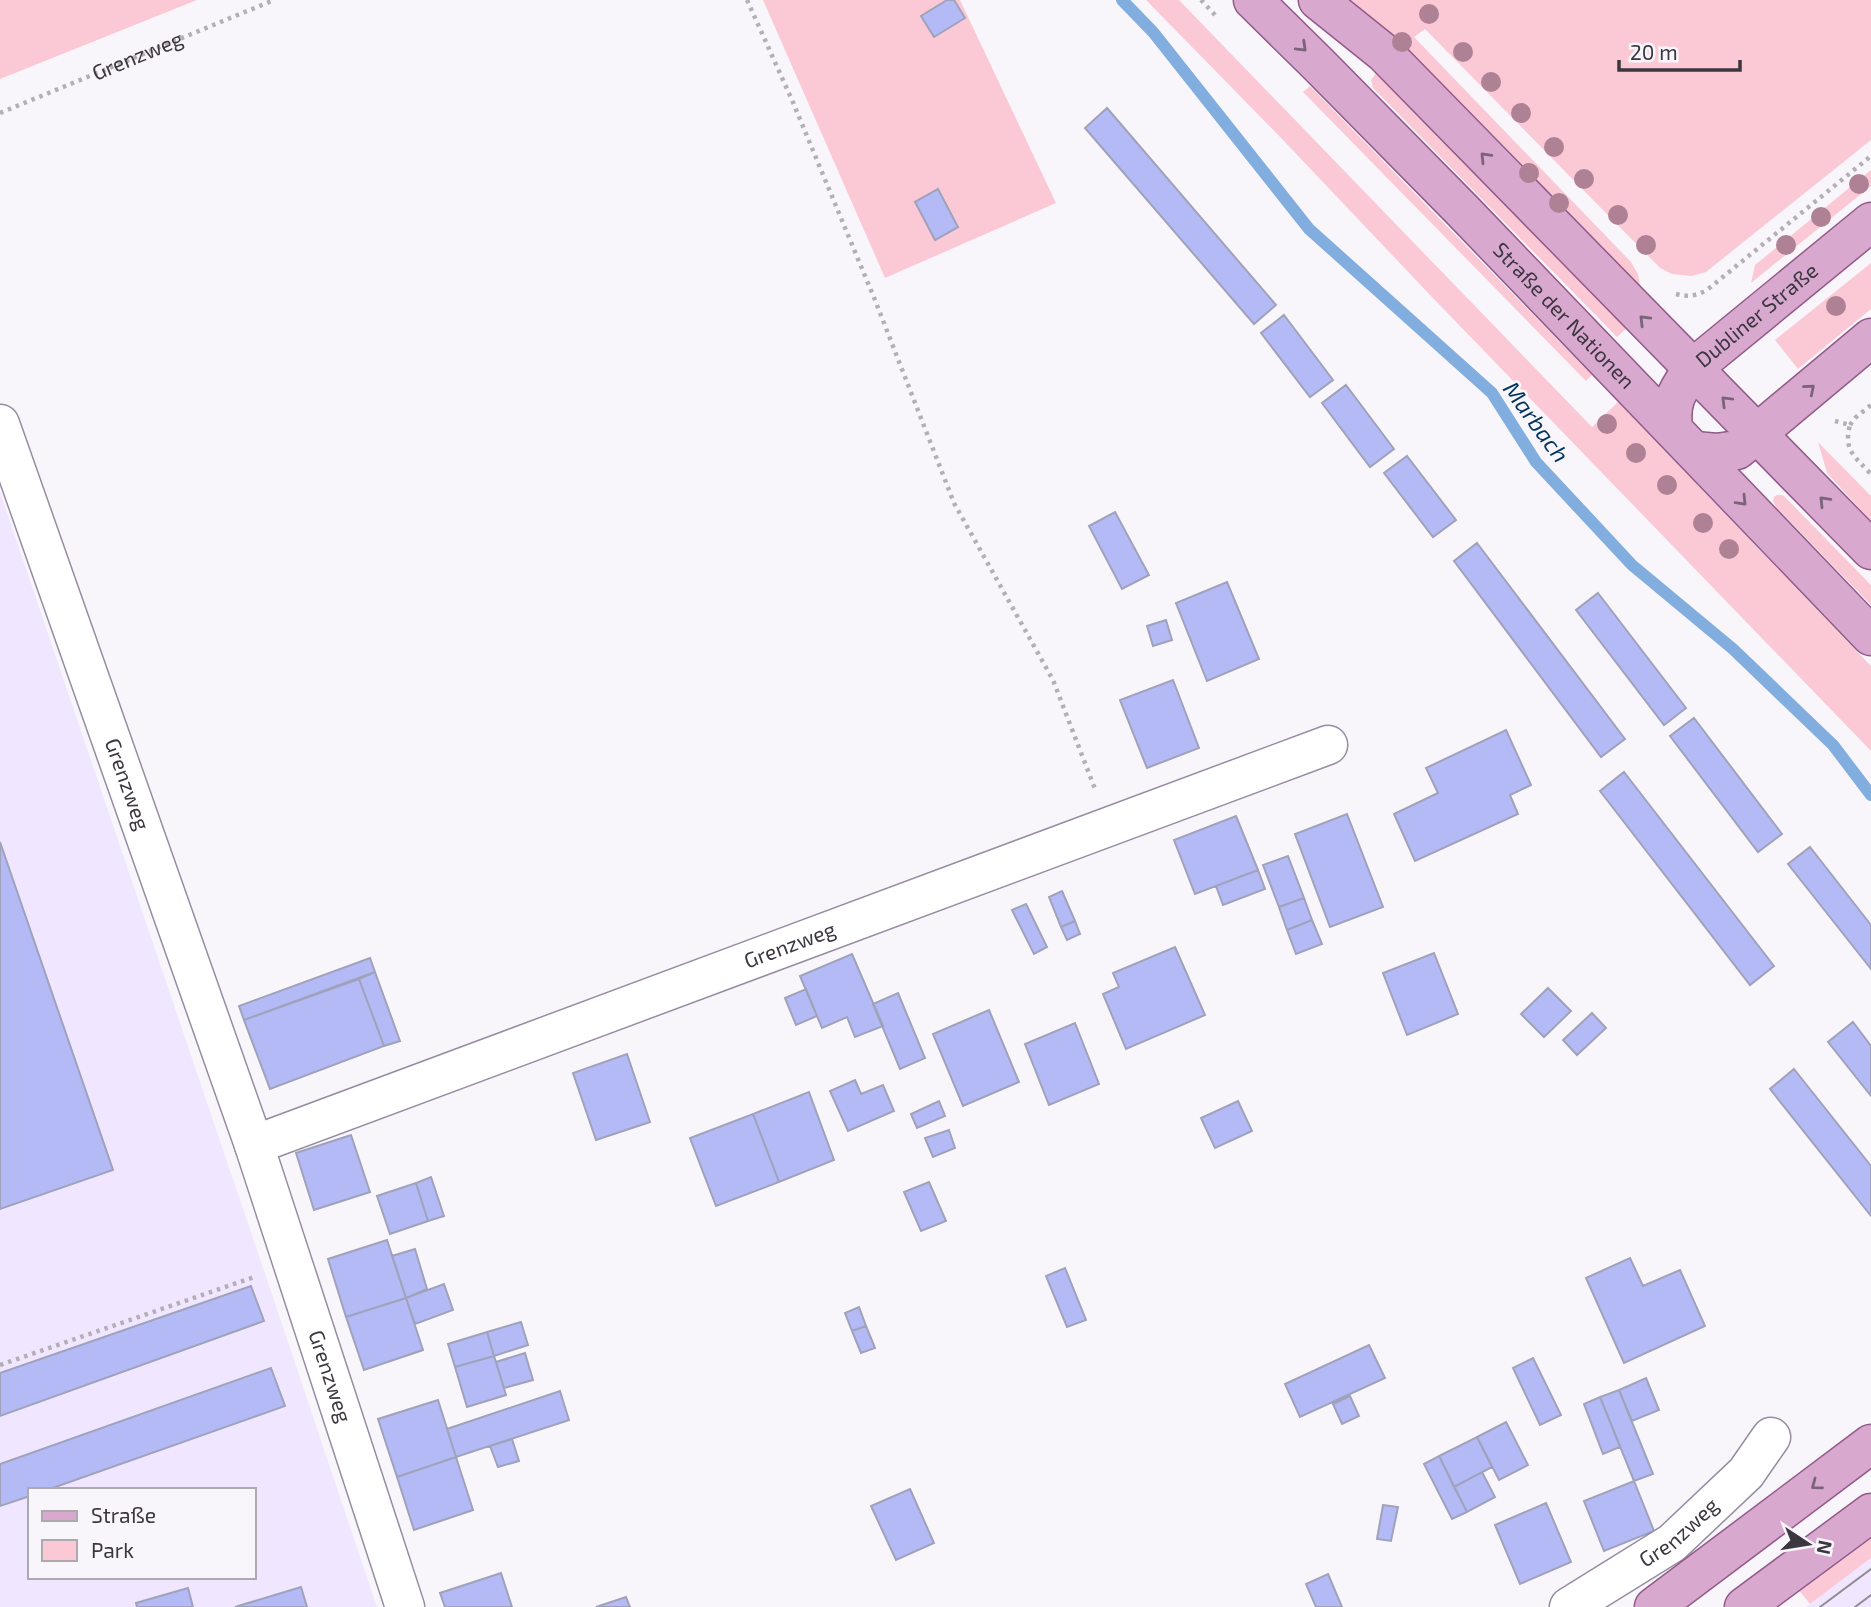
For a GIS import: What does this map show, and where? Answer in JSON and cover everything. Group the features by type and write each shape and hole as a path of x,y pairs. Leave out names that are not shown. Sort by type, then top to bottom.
{"main road":[{"name":"Straße der Nationen","path":"1253,0 1684,440 1871,636"},
{"path":"1318,0 1384,53 1871,550"},
{"name":"Dubliner Straße","path":"1684,440 1671,408 1693,368 1871,222"},
{"path":"1684,440 1717,453 1737,450 1871,338"},
{"path":"1654,1607 1871,1444"},
{"path":"1744,1607 1871,1513"}],"street":[{"name":"Grenzweg","path":"0,424 254,1145 405,1607"},
{"name":"Grenzweg","path":"254,1145 1328,746"},
{"name":"Grenzweg","path":"1569,1607 1672,1543 1746,1473 1771,1437"}],"path":[{"name":"Grenzweg","path":"0,113 274,0"},
{"path":"747,0 792,100 875,300 954,503 1053,680 1110,825"},
{"path":"1688,296 1699,295 1707,290 1871,156"},
{"path":"1871,405 1855,418 1848,433 1849,449 1871,474"},
{"path":"1830,419 1850,425"},
{"path":"0,1365 292,1263"}],"shaded area":[{"path":"0,492 252,1235 377,1607 0,1607"},
{"path":"1871,1558 1871,1607 1805,1607 1810,1604"}],"green space":[{"path":"0,0 197,0 0,79"},
{"path":"763,0 960,0 1056,203 885,278"},
{"path":"1146,0 1179,0 1592,427 1618,402 1871,666 1871,751 1283,140"},
{"path":"1344,0 1871,0 1871,140 1706,272 1692,276 1672,274 1660,268 1425,29 1414,37 1631,262 1638,274 1641,291"},
{"path":"1378,72 1628,327 1617,337 1373,88 1371,80"},
{"path":"1310,86 1592,375 1586,381 1303,92"},
{"path":"1871,170 1871,186 1751,283 1755,265"},
{"path":"1871,263 1871,309 1798,369 1775,340"},
{"path":"1818,442 1871,496 1871,521 1827,473"},
{"path":"1777,495 1786,498 1871,585 1871,605 1776,507 1773,501"},
{"path":"1871,1536 1871,1558 1810,1604 1798,1589"}],"building":[{"path":"947,0 954,0 965,18 934,37 921,16"},
{"path":"1107,108 1276,305 1254,324 1085,128"},
{"path":"938,189 958,227 935,240 915,202"},
{"path":"1284,315 1333,380 1310,397 1261,333"},
{"path":"1346,385 1394,449 1370,467 1322,403"},
{"path":"1407,456 1456,520 1433,537 1384,473"},
{"path":"1115,512 1149,575 1122,589 1089,526"},
{"path":"1477,543 1625,739 1601,757 1454,561"},
{"path":"1227,582 1259,659 1207,681 1176,603"},
{"path":"1598,593 1686,708 1664,725 1576,610"},
{"path":"1166,620 1172,640 1153,646 1147,626"},
{"path":"1173,680 1199,748 1147,768 1120,700"},
{"path":"1694,718 1782,834 1758,852 1670,736"},
{"path":"1506,730 1531,785 1510,795 1518,814 1415,861 1394,814 1438,793 1426,768"},
{"path":"1624,772 1774,966 1750,985 1600,791"},
{"path":"1347,814 1383,907 1330,927 1295,834"},
{"path":"1236,816 1258,870 1195,894 1174,840"},
{"path":"0,842 113,1170 0,1209"},
{"path":"1810,847 1871,925 1871,969 1788,864"},
{"path":"1288,856 1304,898 1279,907 1263,865"},
{"path":"1258,870 1265,889 1223,905 1216,886"},
{"path":"1062,891 1075,921 1061,927 1049,897"},
{"path":"1304,898 1312,920 1287,930 1279,907"},
{"path":"1026,904 1047,947 1034,954 1012,910"},
{"path":"1312,920 1322,944 1296,954 1287,930"},
{"path":"1075,921 1080,934 1067,940 1061,927"},
{"path":"1175,947 1205,1015 1126,1049 1103,994 1119,987 1113,973"},
{"path":"1434,953 1458,1014 1407,1035 1383,973"},
{"path":"852,954 883,1026 855,1037 847,1017 822,1028 800,976"},
{"path":"370,958 375,972 244,1020 239,1006"},
{"path":"375,972 400,1041 384,1046 359,979"},
{"path":"359,979 384,1046 270,1089 244,1020"},
{"path":"1548,988 1571,1011 1544,1037 1521,1014"},
{"path":"806,989 817,1016 796,1025 785,998"},
{"path":"898,993 925,1058 900,1069 873,1004"},
{"path":"989,1010 1019,1082 963,1106 933,1034"},
{"path":"1592,1013 1606,1028 1577,1055 1563,1040"},
{"path":"1853,1022 1871,1046 1871,1096 1828,1042"},
{"path":"1075,1023 1099,1084 1049,1105 1025,1044"},
{"path":"627,1054 650,1122 596,1140 573,1073"},
{"path":"1794,1069 1871,1166 1871,1216 1770,1089"},
{"path":"855,1080 861,1094 883,1085 894,1111 848,1131 830,1091"},
{"path":"809,1092 834,1160 779,1182 753,1114"},
{"path":"939,1101 945,1116 917,1128 911,1114"},
{"path":"1238,1101 1252,1131 1215,1148 1201,1118"},
{"path":"753,1114 779,1182 716,1206 690,1138"},
{"path":"949,1130 955,1148 933,1157 925,1138"},
{"path":"351,1135 370,1192 314,1210 296,1153"},
{"path":"431,1177 444,1216 428,1221 416,1183"},
{"path":"929,1182 946,1221 921,1231 904,1192"},
{"path":"416,1183 428,1221 390,1234 377,1196"},
{"path":"387,1240 406,1298 346,1317 328,1259"},
{"path":"415,1249 427,1289 406,1298 392,1256"},
{"path":"1630,1258 1643,1286 1680,1270 1705,1326 1624,1363 1586,1278"},
{"path":"1065,1268 1086,1320 1067,1327 1046,1276"},
{"path":"444,1284 453,1310 415,1324 406,1298"},
{"path":"251,1286 264,1321 0,1416 0,1373"},
{"path":"406,1298 423,1350 364,1370 346,1317"},
{"path":"859,1307 866,1326 852,1331 845,1313"},
{"path":"521,1322 528,1345 494,1356 487,1332"},
{"path":"866,1326 875,1348 861,1353 852,1331"},
{"path":"487,1332 494,1356 455,1367 448,1344"},
{"path":"1369,1345 1385,1378 1300,1417 1285,1384"},
{"path":"525,1353 533,1380 504,1388 496,1362"},
{"path":"494,1356 506,1395 467,1407 455,1367"},
{"path":"1533,1358 1561,1415 1540,1425 1513,1368"},
{"path":"271,1368 285,1406 53,1488 28,1488 28,1497 0,1506 0,1464"},
{"path":"1646,1378 1659,1410 1632,1421 1619,1390"},
{"path":"1619,1390 1653,1474 1634,1481 1600,1397"},
{"path":"560,1391 569,1420 456,1457 447,1429"},
{"path":"1350,1396 1359,1416 1342,1424 1333,1404"},
{"path":"1600,1397 1620,1447 1603,1454 1584,1404"},
{"path":"438,1400 456,1457 397,1477 378,1419"},
{"path":"1506,1422 1528,1465 1499,1480 1477,1437"},
{"path":"1477,1437 1492,1467 1454,1487 1439,1456"},
{"path":"512,1439 519,1461 498,1467 490,1446"},
{"path":"1439,1456 1467,1512 1452,1519 1424,1464"},
{"path":"456,1457 473,1510 414,1530 397,1477"},
{"path":"1482,1472 1495,1497 1467,1512 1454,1487"},
{"path":"1634,1481 1654,1531 1604,1551 1584,1501"},
{"path":"910,1489 934,1543 896,1560 871,1506"},
{"path":"1546,1503 1571,1562 1520,1584 1495,1525"},
{"path":"1383,1505 1398,1507 1391,1541 1377,1539"},
{"path":"501,1573 512,1607 445,1607 440,1593"},
{"path":"1328,1574 1342,1607 1316,1607 1306,1584"},
{"path":"301,1587 307,1607 235,1607"},
{"path":"188,1588 193,1607 137,1607 136,1603"},
{"path":"626,1597 630,1607 596,1607"}],"waterway":[{"name":"Marbach","path":"1122,0 1153,32 1309,229 1492,393 1536,462 1632,565 1733,649 1833,745 1871,795"}],"tram line":[{"path":"1820,1607 1871,1569"},
{"path":"1855,1607 1871,1595"}]}
